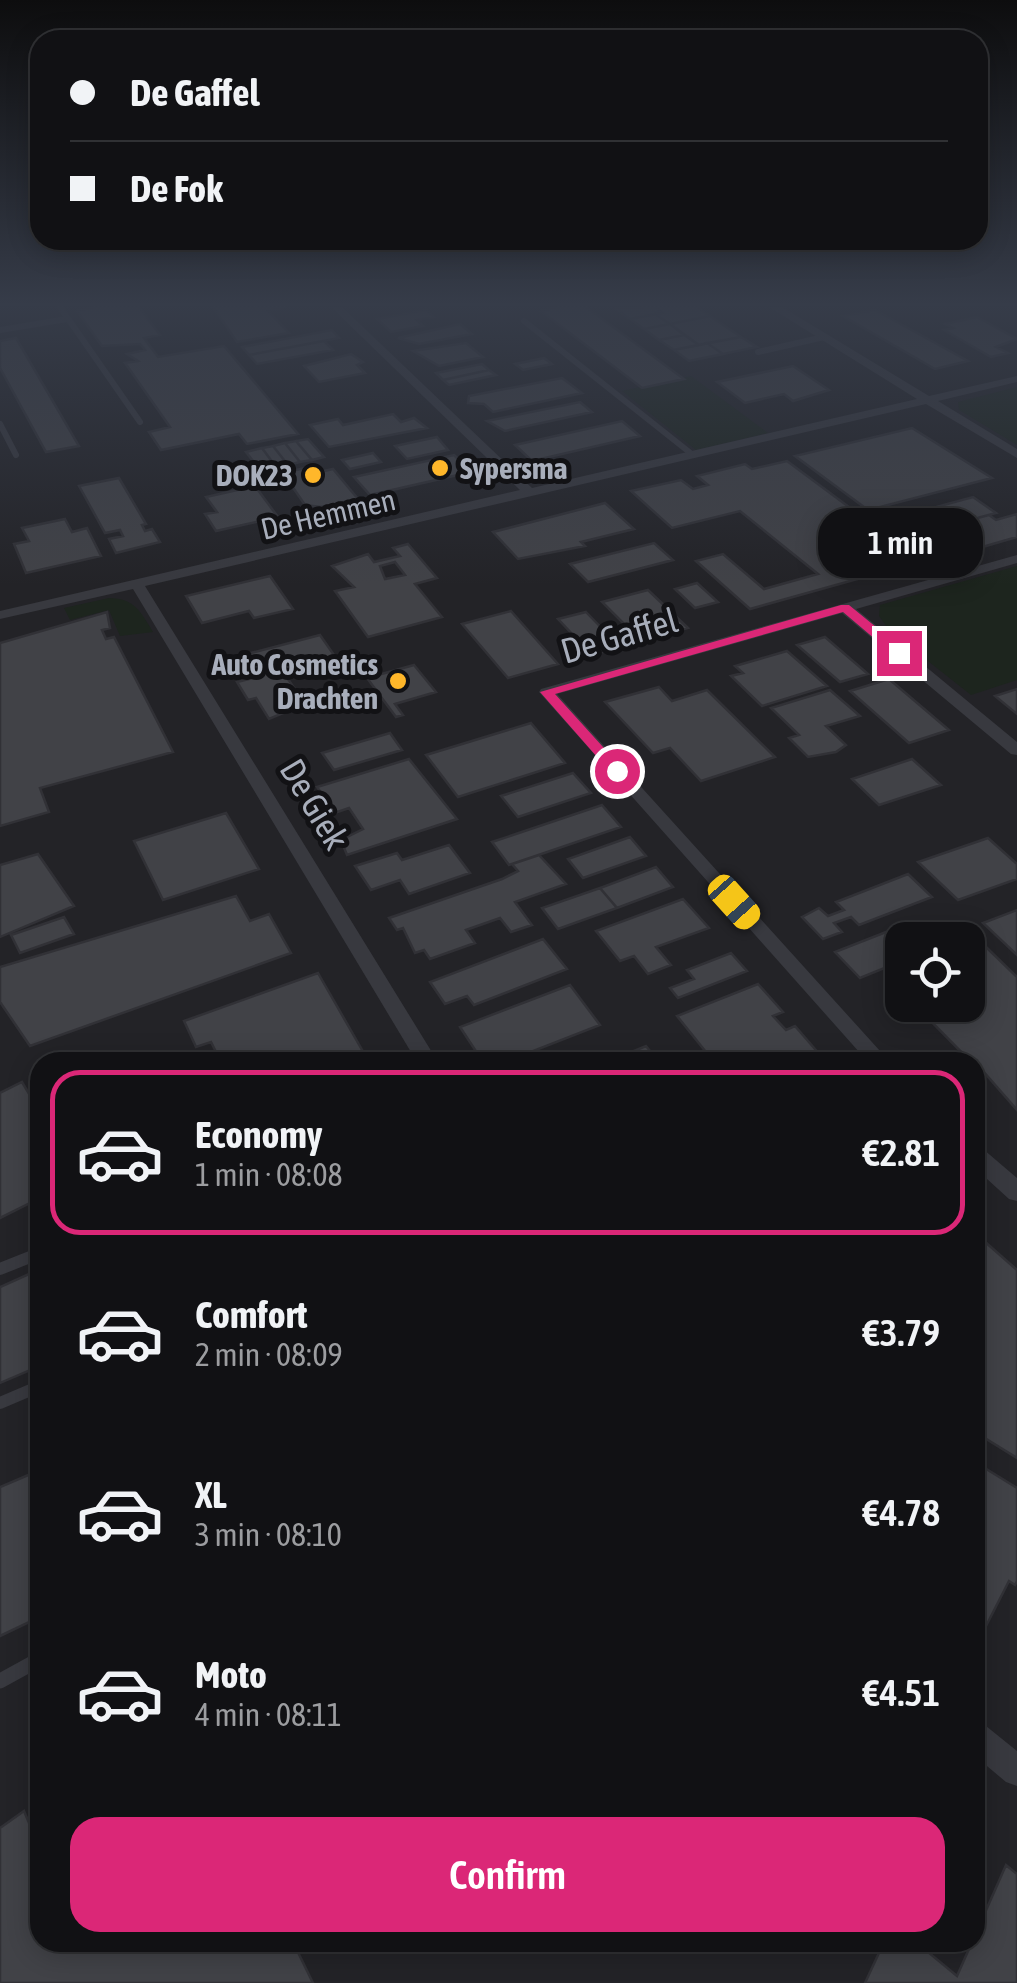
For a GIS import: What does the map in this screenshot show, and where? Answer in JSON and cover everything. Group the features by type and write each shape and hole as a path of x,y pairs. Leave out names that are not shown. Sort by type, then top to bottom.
{"street":[{"path":"433,400 530,493"},
{"path":"928,400 1017,454"},
{"name":"De Hemmen","path":"0,616 928,400"},
{"name":"De Gaffel","path":"871,1052 547,692 1017,559"},
{"name":"De Giek","path":"137,584 422,1052"},
{"path":"845,608 1017,750"},
{"path":"985,1163 1017,1192"},
{"path":"985,1745 1017,1771"}],"lane":[{"path":"124,400 140,422"},
{"path":"623,400 693,455"},
{"path":"0,424 16,455"},
{"path":"0,1269 30,1257"},
{"path":"0,1404 30,1390"},
{"path":"0,1681 30,1664"}],"shaded area":[{"path":"0,400 1017,400 1017,1983 0,1983"},
{"path":"633,400 723,400 768,433 696,450"},
{"path":"1017,400 1017,445 959,410 958,402"},
{"path":"1017,566 1017,680 971,695 890,631 879,616 880,605"},
{"path":"109,598 131,603 153,632 120,636 109,610 70,620 64,608"}],"building":[{"path":"17,400 52,400 79,446 46,452"},
{"path":"151,400 269,400 298,434 247,444 239,434 161,450 149,432 170,427"},
{"path":"468,400 551,400 493,412 484,404 468,403"},
{"path":"580,402 592,412 505,431 487,421"},
{"path":"393,414 401,422 414,418 427,428 329,447 310,425 338,419 343,425"},
{"path":"622,421 640,436 532,461 515,445"},
{"path":"912,428 992,478 880,507 888,513 905,508 966,552 915,565 856,521 880,515 795,456"},
{"path":"437,437 448,450 407,459 395,446"},
{"path":"308,439 324,457 312,460 296,441"},
{"path":"296,441 312,460 300,462 285,443"},
{"path":"285,443 300,462 288,465 273,446"},
{"path":"273,446 288,465 276,467 262,448"},
{"path":"262,448 276,467 260,470 246,452"},
{"path":"373,453 381,462 350,469 342,460"},
{"path":"454,455 471,472 370,495 354,477"},
{"path":"787,461 857,513 833,519 897,568 750,609 696,561 723,554 764,589 818,574 740,511 672,528 631,491 681,480 693,489 708,485 697,476 745,464 752,469"},
{"path":"305,468 310,474 333,469 358,499 321,507 305,505 283,473"},
{"path":"119,478 146,524 142,525 145,531 152,529 160,542 116,553 109,539 123,536 120,530 105,533 79,486"},
{"path":"255,486 278,517 216,531 205,514 217,512 206,497"},
{"path":"973,497 996,513 948,526 925,510"},
{"path":"605,503 634,529 581,542 585,546 518,559 493,532"},
{"path":"1017,514 1017,537 979,548 950,525 989,515 996,520"},
{"path":"65,519 72,532 87,528 101,556 26,573 14,544 29,541 22,528"},
{"path":"654,543 673,560 588,582 570,564"},
{"path":"408,544 437,578 415,584 442,617 368,637 335,591 354,587 332,566 368,554 374,562 400,556 393,548","holes":["395,562 405,575 385,579 380,566"]},
{"path":"270,576 293,609 254,618 249,611 202,623 186,596"},
{"path":"697,583 718,602 695,608 675,589"},
{"path":"648,590 688,628 641,641 602,602"},
{"path":"511,611 558,664 508,678 462,624"},
{"path":"107,612 110,628 102,630 106,639 114,637 173,752 40,788 49,812 0,826 0,643"},
{"path":"586,612 620,647 592,655 558,619"},
{"path":"320,635 341,665 288,679 305,704 269,719 256,698 248,700 237,682 261,676 247,654"},
{"path":"825,637 868,674 840,682 797,645"},
{"path":"787,651 827,686 762,706 731,676 743,673 735,666"},
{"path":"414,665 436,692 395,704 403,715 396,717 367,678"},
{"path":"889,679 949,730 909,743 850,691"},
{"path":"659,687 672,701 707,690 775,757 701,781 670,748 653,753 605,702"},
{"path":"1017,689 1017,714 995,696"},
{"path":"830,690 860,716 826,726 846,745 836,752 808,757 789,738 799,735 771,708"},
{"path":"531,723 565,763 458,797 426,755"},
{"path":"390,733 402,750 334,770 322,753"},
{"path":"409,759 457,819 347,855 341,840 363,829 349,808 323,817 313,800 324,797 317,787"},
{"path":"912,759 941,785 879,805 852,779"},
{"path":"573,773 591,793 518,817 501,796"},
{"path":"602,805 621,827 509,865 492,842"},
{"path":"226,813 259,869 163,900 134,841"},
{"path":"630,837 646,856 583,878 568,859"},
{"path":"988,838 1017,864 1017,879 958,900 918,862"},
{"path":"449,845 470,873 409,894 400,880 371,890 355,866 397,853 402,860"},
{"path":"38,854 74,906 0,937 0,865"},
{"path":"539,855 566,884 515,902 532,925 511,932 500,918 466,930 475,943 430,959 424,950 415,953 403,928 397,930 389,918 502,879 518,871 512,864"},
{"path":"656,867 673,887 617,908 600,888"},
{"path":"908,874 932,897 859,925 851,917 834,923 842,932 823,939 802,917 819,908 828,916 844,910 836,902"},
{"path":"600,888 617,908 558,929 542,908"},
{"path":"236,896 250,921 269,914 291,953 30,1046 0,1002 0,967"},
{"path":"683,899 709,928 656,947 671,965 648,974 634,956 620,961 596,931"},
{"path":"1017,910 1017,955 985,925"},
{"path":"64,917 74,934 20,953 11,935"},
{"path":"885,932 885,968 860,978 835,952"},
{"path":"543,939 567,969 474,1005 467,996 445,1004 430,982"},
{"path":"985,946 1017,977 1017,1110 985,1073 985,1052 961,1052 932,1022 985,1022"},
{"path":"731,953 747,971 678,998 670,988 694,979 687,970"},
{"path":"318,973 363,1052 216,1052 211,1042 196,1047 184,1021"},
{"path":"758,984 783,1012 773,1016 786,1030 795,1026 818,1052 706,1052 677,1016"},
{"path":"570,985 600,1025 531,1052 476,1052 460,1027"},
{"path":"22,1082 30,1095 30,1203 0,1218 0,1093"},
{"path":"985,1242 1017,1270 1017,1458 985,1438"},
{"path":"30,1274 30,1370 0,1383 0,1287"},
{"path":"985,1468 1017,1488 1017,1581 1015,1585 1009,1581 985,1628"},
{"path":"30,1474 30,1622 0,1636 0,1487"},
{"path":"24,1811 30,1825 30,1952 298,1952 313,1983 0,1983 0,1828"},
{"path":"1006,1865 1017,1874 1017,1983 865,1983 879,1952 928,1952 957,1976 968,1952 985,1952 985,1913"}],"place":[{"name":"Sypersma","path":"440,468"},
{"name":"DOK23","path":"313,475"},
{"name":"Auto Cosmetics Drachten","path":"398,681"}],"route":[{"path":"617,771 547,692 845,608 899,653"}]}
